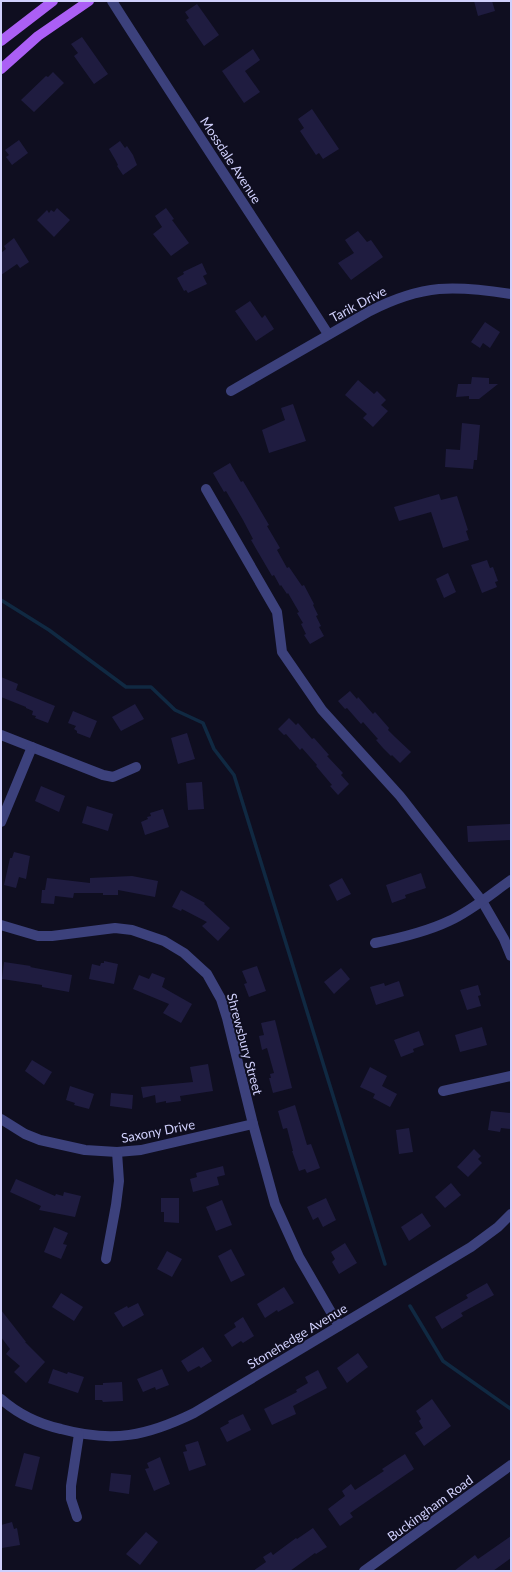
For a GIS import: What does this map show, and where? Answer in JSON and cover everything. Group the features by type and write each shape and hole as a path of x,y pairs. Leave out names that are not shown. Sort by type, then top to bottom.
{"main road":[{"path":"1,41 53,1"},
{"path":"1,69 38,36 89,1"}],"street":[{"name":"Mossdale Avenue","path":"112,1 328,334"},
{"name":"Tarik Drive","path":"231,391 328,334 388,301 411,293 434,288 454,287 472,288 511,294"},
{"path":"206,489 277,612 282,652 322,710 400,796 482,901 504,939 511,956"},
{"path":"1,735 103,775 113,776 136,767"},
{"path":"1,822 32,748"},
{"path":"375,943 399,938 450,921 482,901 511,880"},
{"name":"Shrewsbury Street","path":"1,925 38,936 52,936 99,929 115,928 132,930 164,941 184,953 207,974 221,999 275,1204 299,1257 339,1326"},
{"path":"443,1090 511,1076"},
{"name":"Saxony Drive","path":"1,1119 25,1134 40,1140 85,1150 117,1152 141,1150 253,1124"},
{"path":"106,1258 118,1189 117,1152"},
{"name":"Stonehedge Avenue","path":"1,1399 20,1414 36,1421 79,1434 113,1437 132,1435 173,1424 194,1413 471,1247 498,1227 511,1214"},
{"path":"77,1517 71,1499 71,1486 79,1434"},
{"name":"Buckingham Road","path":"364,1571 511,1465"}],"building":[{"path":"474,1 492,1 495,11 478,16"},
{"path":"197,4 219,35 204,46 186,20 189,18 185,12"},
{"path":"82,37 108,74 94,84 74,56 78,53 71,44"},
{"path":"253,49 260,60 245,71 260,92 244,103 222,71"},
{"path":"53,72 64,83 34,112 21,100 46,76 48,77"},
{"path":"312,109 339,149 323,159 319,153 316,155 300,131 304,128 298,119"},
{"path":"19,140 28,153 12,165 6,157 9,155 5,150"},
{"path":"120,141 125,148 127,146 137,165 123,175 109,149"},
{"path":"57,208 70,220 54,237 37,220 47,210 49,213 51,210 54,212"},
{"path":"166,208 174,219 172,220 189,243 171,256 153,234 162,227 155,216"},
{"path":"358,231 367,242 371,240 383,257 351,280 338,263 354,253 345,240"},
{"path":"14,238 29,262 20,268 17,264 1,275 1,253 6,249 4,246"},
{"path":"202,263 207,274 203,276 207,284 188,293 186,290 184,291 177,278 184,274 183,272"},
{"path":"250,301 262,318 265,315 274,329 256,341 235,311"},
{"path":"485,322 500,332 490,348 483,343 480,348 471,342"},
{"path":"472,377 489,378 489,384 498,384 479,399 469,399 469,396 456,397 458,384 471,384"},
{"path":"358,380 374,394 377,391 386,400 381,405 388,411 373,427 363,418 367,414 345,395"},
{"path":"293,404 306,441 269,453 262,430 285,420 281,408"},
{"path":"462,423 480,425 477,460 474,460 473,469 445,467 446,449 460,450"},
{"path":"230,463 241,482 243,481 269,525 267,526 280,548 277,550 287,568 289,567 302,586 304,585 314,604 313,605 318,615 316,616 321,626 319,627 324,636 310,644 304,635 306,634 301,624 303,623 297,613 299,612 288,593 287,594 281,585 280,586 274,575 272,576 251,540 253,539 243,520 226,491 224,492 213,473"},
{"path":"439,494 441,500 457,496 468,530 466,531 469,540 443,548 431,512 399,521 394,507"},
{"path":"487,560 490,568 493,567 498,581 495,582 497,587 482,593 471,565"},
{"path":"448,573 456,592 444,598 436,579"},
{"path":"1,677 18,684 16,690 55,706 48,723 35,718 36,716 32,715 33,711 26,707 1,697"},
{"path":"350,691 357,699 358,697 373,714 375,712 389,728 388,730 411,752 400,763 383,748 376,740 378,739 363,722 361,724 347,708 345,709 338,701"},
{"path":"135,704 144,719 121,731 112,717"},
{"path":"73,711 97,721 90,738 77,733 74,729 76,726 68,723"},
{"path":"289,718 296,725 298,723 312,739 314,738 329,755 327,756 343,773 341,775 349,784 338,795 330,786 332,785 316,766 317,765 302,748 300,750 286,734 284,735 278,729"},
{"path":"187,733 195,759 178,764 171,738"},
{"path":"202,782 204,809 188,810 186,783"},
{"path":"41,786 65,796 59,812 35,801"},
{"path":"87,806 113,814 108,831 82,823"},
{"path":"163,809 169,827 145,835 141,822 148,819 147,817 151,816 150,813"},
{"path":"510,824 511,840 468,842 467,826"},
{"path":"14,852 30,856 26,879 19,877 16,888 4,885 10,858 12,858"},
{"path":"421,873 426,888 405,895 406,898 392,903 386,885"},
{"path":"132,876 158,881 155,897 118,890 118,895 103,895 103,893 74,893 73,898 55,896 54,904 41,903 42,890 45,890 47,878 90,883 90,878"},
{"path":"342,878 351,894 337,901 329,885"},
{"path":"181,890 205,903 204,904 230,928 218,941 202,926 207,922 182,909 181,911 172,907"},
{"path":"104,961 118,964 114,984 89,979 92,964 100,966 101,963 104,963"},
{"path":"4,962 72,975 69,992 42,987 42,985 2,979"},
{"path":"257,966 266,991 249,997 244,984 247,983 242,971"},
{"path":"341,968 350,979 334,994 324,982"},
{"path":"152,973 165,978 162,987 192,1004 181,1023 163,1013 169,1004 133,989 139,975 149,979"},
{"path":"399,981 404,996 376,1005 370,987 384,983 385,986"},
{"path":"478,985 481,995 478,996 481,1006 467,1010 460,990"},
{"path":"275,1020 292,1088 273,1093 269,1078 271,1078 270,1074 274,1073 267,1048 262,1050 259,1036 264,1035 261,1023"},
{"path":"482,1027 487,1045 460,1052 455,1035"},
{"path":"419,1031 424,1045 413,1049 414,1052 401,1057 394,1040"},
{"path":"32,1060 52,1072 44,1085 25,1071"},
{"path":"208,1064 213,1091 180,1096 181,1101 166,1103 166,1101 156,1103 155,1095 143,1098 141,1087 193,1082 190,1067"},
{"path":"370,1067 387,1076 382,1086 397,1094 390,1107 373,1098 375,1094 360,1087"},
{"path":"70,1086 94,1094 89,1109 74,1105 75,1103 66,1100"},
{"path":"111,1093 133,1095 132,1109 110,1106"},
{"path":"295,1105 307,1145 311,1144 320,1168 307,1173 305,1169 299,1171 292,1151 287,1128 283,1129 278,1111"},
{"path":"491,1111 511,1113 511,1129 501,1128 500,1132 488,1130"},
{"path":"409,1128 413,1152 399,1154 396,1130"},
{"path":"474,1149 481,1156 478,1159 482,1163 468,1177 457,1167"},
{"path":"223,1166 225,1175 217,1177 219,1185 193,1192 190,1179 197,1177 196,1173"},
{"path":"16,1179 55,1196 56,1194 63,1196 64,1192 81,1196 75,1217 39,1210 41,1206 10,1192"},
{"path":"451,1183 461,1195 445,1208 435,1197"},
{"path":"161,1198 179,1198 179,1223 164,1222 164,1212 161,1212"},
{"path":"326,1198 336,1220 323,1227 318,1217 313,1220 307,1207"},
{"path":"222,1200 232,1225 216,1231 206,1207"},
{"path":"422,1213 431,1226 409,1241 401,1227"},
{"path":"54,1227 68,1233 63,1244 67,1245 61,1259 44,1252"},
{"path":"345,1243 357,1263 339,1274 332,1262 335,1259 331,1252"},
{"path":"231,1249 245,1275 231,1282 218,1256"},
{"path":"167,1251 182,1259 172,1277 157,1269"},
{"path":"487,1283 494,1295 461,1313 463,1316 442,1329 435,1317 468,1298 466,1295"},
{"path":"284,1287 294,1303 278,1312 277,1310 265,1318 257,1304"},
{"path":"61,1293 83,1307 74,1321 52,1307"},
{"path":"138,1303 144,1315 123,1327 114,1313 127,1306 128,1308"},
{"path":"1,1310 25,1342 45,1362 26,1383 14,1372 20,1366 6,1354 10,1349 1,1337"},
{"path":"243,1317 254,1336 243,1343 241,1341 232,1347 224,1335 236,1327 234,1323"},
{"path":"203,1347 212,1361 201,1368 199,1366 188,1372 181,1361"},
{"path":"358,1353 368,1367 347,1383 337,1368"},
{"path":"53,1369 67,1374 68,1372 84,1377 78,1393 48,1383"},
{"path":"162,1369 169,1385 156,1390 155,1387 143,1392 137,1379"},
{"path":"318,1370 327,1388 293,1406 296,1414 272,1425 264,1409 297,1392 296,1390 308,1383 305,1377"},
{"path":"122,1382 123,1401 103,1402 102,1400 95,1400 95,1385"},
{"path":"432,1399 451,1426 424,1446 415,1433 423,1428 419,1421 421,1419 416,1411"},
{"path":"243,1414 251,1430 227,1442 220,1428 229,1423 228,1421"},
{"path":"198,1441 206,1465 189,1471 183,1452 187,1451 185,1445"},
{"path":"24,1453 40,1457 32,1490 15,1486"},
{"path":"405,1454 414,1469 350,1513 353,1517 340,1526 328,1509 345,1496 342,1491 351,1484 355,1490 384,1471 382,1469"},
{"path":"160,1457 170,1484 154,1491 145,1469 149,1468 147,1463"},
{"path":"111,1473 131,1475 129,1494 109,1491"},
{"path":"12,1522 14,1529 17,1528 20,1545 2,1548 1,1525"},
{"path":"313,1528 327,1547 316,1554 315,1553 290,1571 253,1571 266,1562 263,1557 271,1552 273,1555 296,1538 297,1539"},
{"path":"146,1532 158,1542 140,1565 126,1554"},
{"path":"511,1536 511,1558 493,1571 454,1571 475,1555 478,1559"}],"waterway":[{"path":"1,600 49,630 126,687 151,687 175,710 203,723 214,749 234,775 385,1264"},
{"path":"410,1306 443,1361 511,1409"}]}
